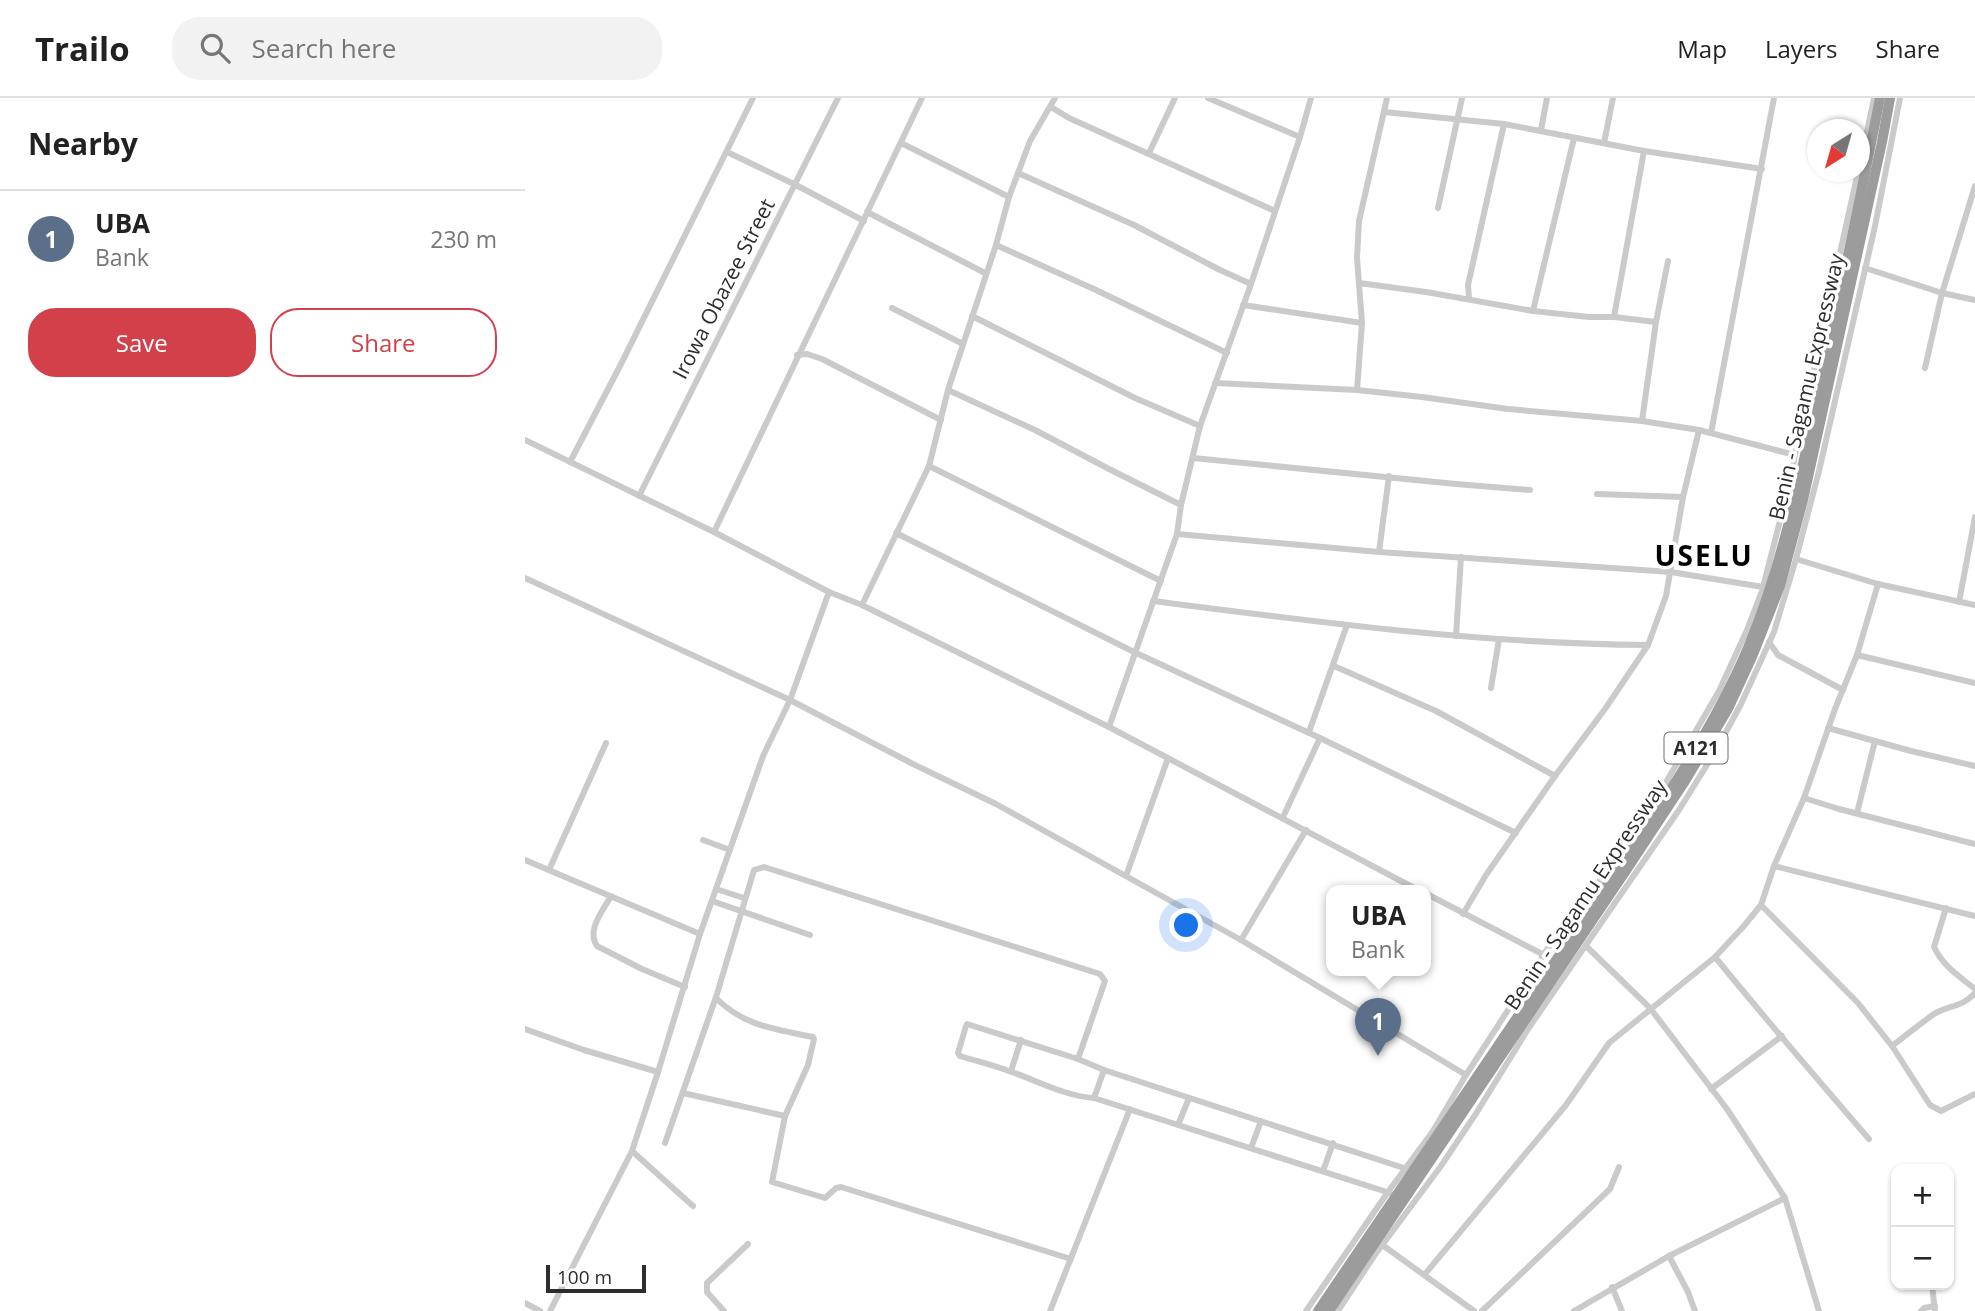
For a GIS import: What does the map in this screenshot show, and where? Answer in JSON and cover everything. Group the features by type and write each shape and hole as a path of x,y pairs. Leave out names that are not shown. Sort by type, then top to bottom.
{"highway":[{"name":"A121","path":"1318,1311 1392,1194 1666,795 1696,748 1736,675 1762,612 1785,536 1807,445 1880,98"},
{"name":"Benin - Sagamu Expressway","path":"1329,1311 1380,1242 1631,872 1728,709 1780,586 1803,500 1890,98"}],"street":[{"path":"570,462 753,98"},
{"name":"Irowa Obazee Street","path":"639,496 838,98"},
{"path":"714,532 922,98"},
{"path":"862,605 929,466 948,390 1009,197 1030,141 1055,98"},
{"path":"1149,153 1175,98"},
{"path":"1208,98 1223,101 1300,137"},
{"path":"1109,727 1177,534 1181,505 1200,426 1251,284 1311,98"},
{"path":"1357,390 1361,323 1357,258 1359,221 1387,98"},
{"path":"1438,208 1462,98"},
{"path":"1541,130 1547,98"},
{"path":"1604,143 1613,98"},
{"path":"1711,433 1774,98"},
{"path":"1870,119 1874,98"},
{"path":"1338,1311 1380,1242 1441,1166 1511,1055 1586,946 1631,872 1718,747 1741,704 1769,642 1796,559 1865,268 1900,98"},
{"path":"1051,107 1069,118 1275,211"},
{"path":"1384,112 1504,124 1644,151 1762,169"},
{"path":"1469,299 1468,285 1504,124"},
{"path":"1533,311 1574,138"},
{"path":"901,143 1009,197"},
{"path":"1614,317 1644,151"},
{"path":"727,152 863,221"},
{"path":"1019,173 1134,225 1251,284"},
{"path":"1307,1311 1392,1194 960,1056 958,1053 965,1026 967,1024 1021,1040 1409,1170 1466,1075 1572,911 1592,892 1665,784 1719,691 1747,630 1763,587 1790,482 1794,455 1852,221 1857,182"},
{"path":"1925,368 1942,293 1975,186"},
{"path":"867,212 985,273"},
{"path":"996,245 1227,353"},
{"path":"1642,421 1668,261"},
{"path":"1865,268 1942,293 1975,300"},
{"path":"1359,283 1533,311 1656,322"},
{"path":"1243,306 1361,323"},
{"path":"892,308 963,344"},
{"path":"972,316 1135,398 1200,426"},
{"path":"801,353 847,370 941,420"},
{"path":"1215,383 1357,390 1508,409 1642,421 1699,430 1794,455"},
{"path":"948,390 1035,430 1181,505"},
{"path":"1463,914 1486,875 1648,645 1666,596 1683,497 1699,430"},
{"path":"525,440 714,532 829,592 862,605 1109,727 1409,885"},
{"path":"1193,458 1531,490"},
{"path":"929,466 1161,581"},
{"path":"1379,552 1389,476"},
{"path":"1597,494 1683,497"},
{"path":"1959,602 1975,517"},
{"path":"896,533 1134,652 1309,732 1516,833"},
{"path":"1177,534 1379,552 1671,572 1763,587"},
{"path":"1456,636 1461,557"},
{"path":"1796,559 1878,584 1975,606"},
{"path":"525,578 790,700 996,804 1241,940 1466,1075"},
{"path":"1425,1274 1566,1105 1609,1043 1714,957 1761,905 1857,656 1878,584"},
{"path":"550,1311 632,1151 700,934 763,756 790,700 829,592"},
{"path":"1153,601 1456,636 1648,645"},
{"path":"1309,732 1347,625"},
{"path":"1491,688 1499,639"},
{"path":"1769,642 1778,655 1843,690"},
{"path":"1857,656 1975,683"},
{"path":"1334,666 1436,711 1555,776"},
{"path":"1828,728 1975,766"},
{"path":"1283,817 1320,738"},
{"path":"1857,813 1875,741"},
{"path":"549,870 606,743"},
{"path":"1126,876 1168,758"},
{"path":"1804,798 1975,844"},
{"path":"1241,940 1307,830"},
{"path":"703,840 730,850"},
{"path":"525,860 700,934"},
{"path":"1775,866 1975,916"},
{"path":"665,1143 716,998 754,870 764,867 1100,974 1105,981 1078,1059"},
{"path":"716,889 744,898"},
{"path":"611,896 593,929 593,940 597,946 642,969 685,986"},
{"path":"1431,897 1544,956"},
{"path":"712,901 810,934"},
{"path":"1761,905 1859,1003 1934,1108 1941,1111 1975,1094"},
{"path":"1892,1046 1937,1012 1969,1000 1975,991 1939,958 1934,947 1946,908"},
{"path":"1586,946 1650,1008 1727,1109 1786,1198 1819,1311"},
{"path":"1714,957 1869,1139"},
{"path":"716,998 730,1012 745,1021 814,1039 808,1065 785,1116 772,1182 825,1198 841,1187 1071,1259"},
{"path":"525,1029 658,1072"},
{"path":"1711,1089 1781,1036"},
{"path":"1011,1071 1021,1040"},
{"path":"1094,1098 1104,1070"},
{"path":"684,1093 785,1116"},
{"path":"1178,1125 1189,1098"},
{"path":"1050,1311 1130,1110"},
{"path":"1251,1148 1261,1121"},
{"path":"1323,1171 1333,1143"},
{"path":"632,1151 693,1206"},
{"path":"1482,1311 1610,1189 1619,1167"},
{"path":"1574,1311 1669,1256 1786,1198"},
{"path":"1380,1242 1474,1311"},
{"path":"724,1311 707,1292 707,1283 748,1244"},
{"path":"1669,1256 1695,1311"},
{"path":"1612,1287 1622,1311"},
{"path":"1921,1311 1924,1308 1935,1309 1933,1290"},
{"path":"525,1303 540,1311"}],"place":[{"name":"UBA","path":"1378,1056"}],"district":[{"name":"USELU","path":"1704,556"}]}
